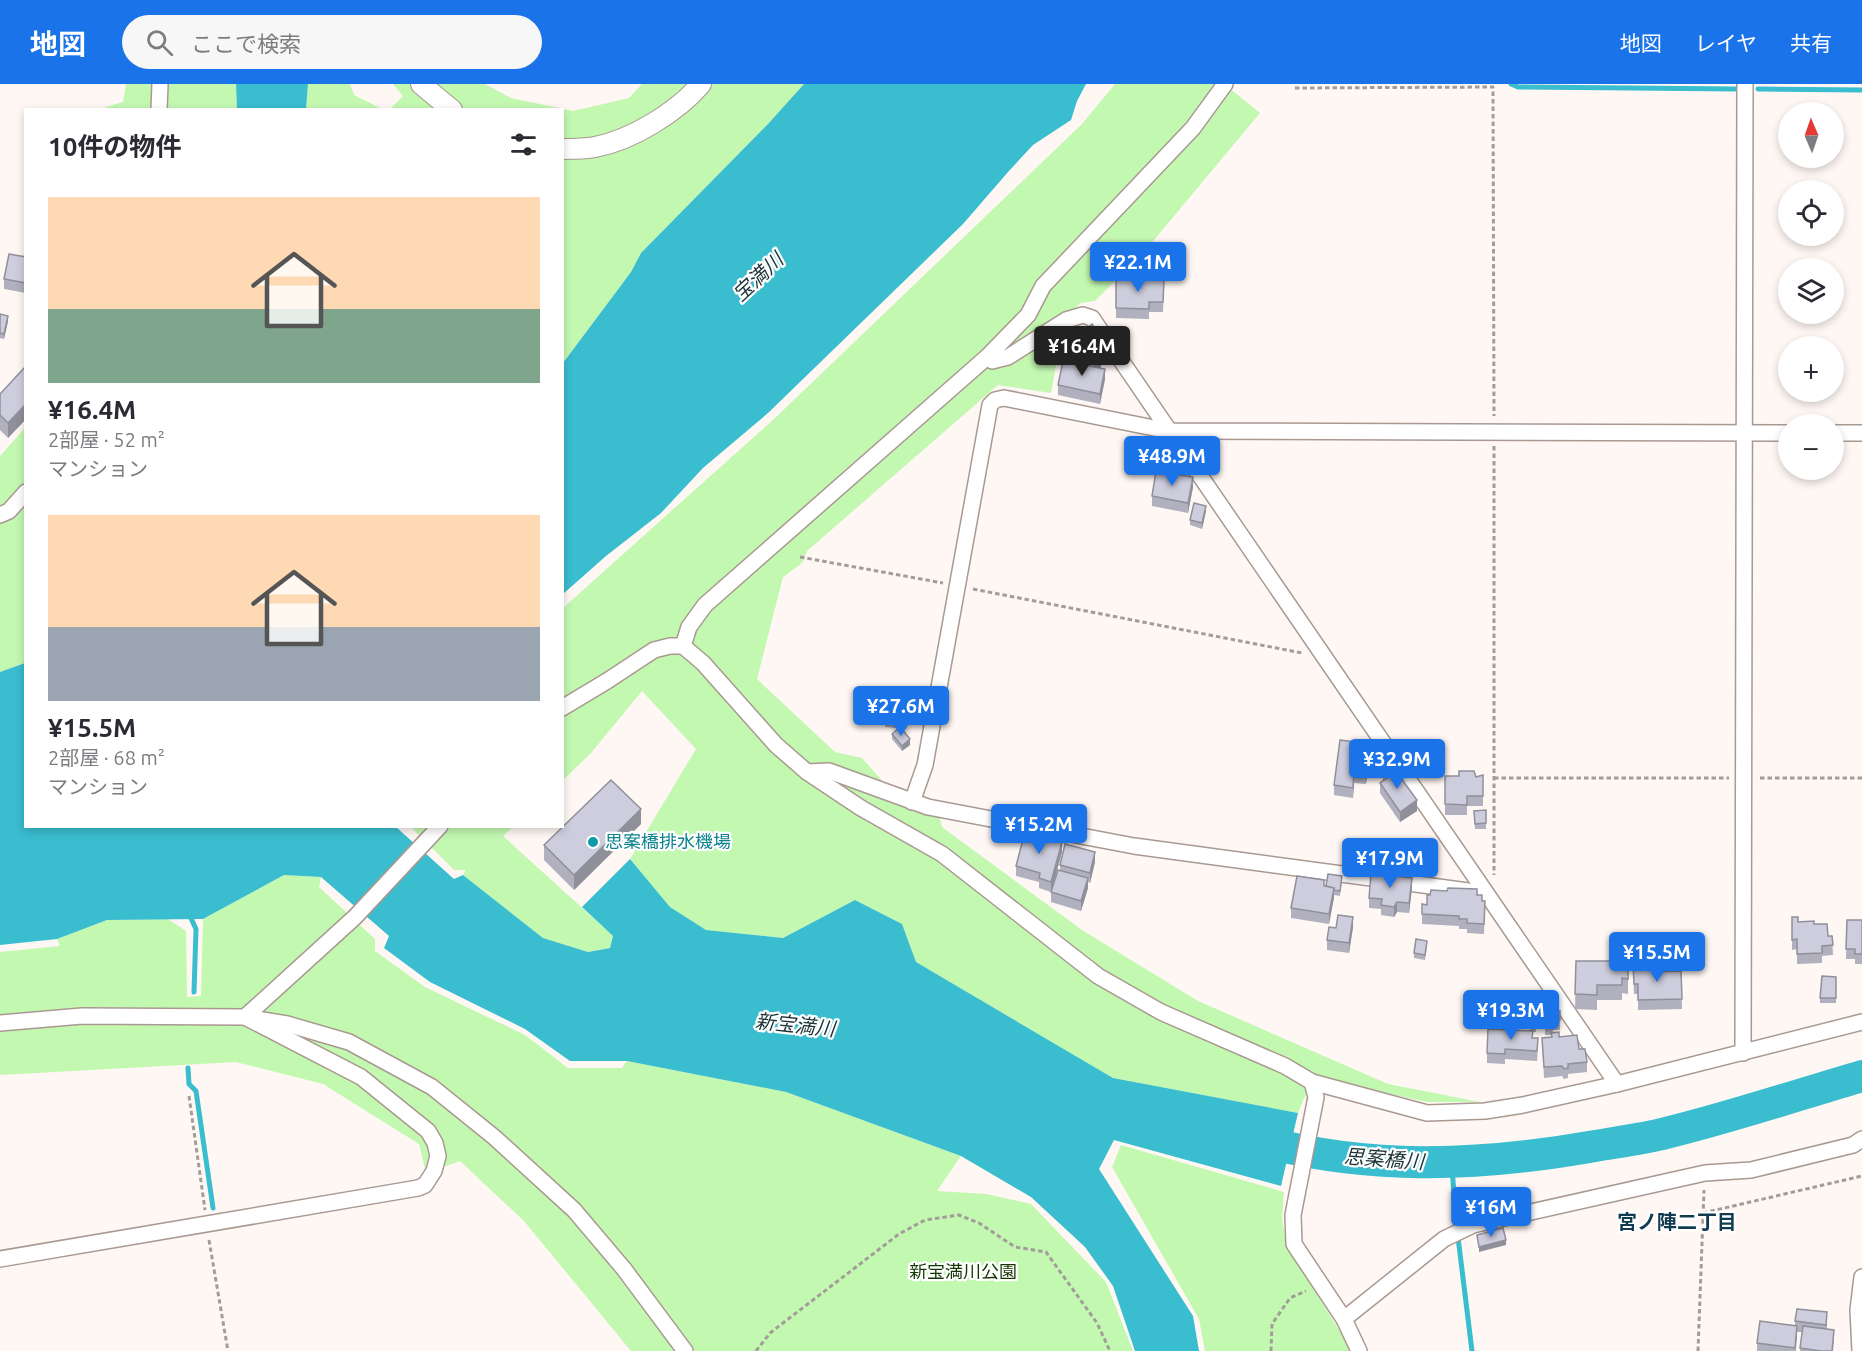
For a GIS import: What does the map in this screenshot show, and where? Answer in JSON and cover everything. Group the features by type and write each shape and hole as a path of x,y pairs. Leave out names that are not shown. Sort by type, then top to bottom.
{"street":[{"path":"159,108 160,84"},
{"path":"422,84 450,108"},
{"path":"564,149 594,147 633,135 663,116 701,84"},
{"path":"683,646 690,627 705,605 987,357 1028,315 1043,286 1193,128 1225,84"},
{"path":"1743,1053 1745,84"},
{"path":"987,357 992,361 1008,357 1066,320 1083,315 1092,318 1617,1084"},
{"path":"912,802 925,765 990,405 995,400 1004,398 1169,431 1778,433"},
{"path":"1844,433 1862,433"},
{"path":"0,515 9,511 24,494"},
{"path":"564,707 654,650 683,646 703,663 776,746 807,772 861,808 942,854 1098,976 1161,1012 1285,1066 1314,1089 1427,1113 1485,1111 1617,1084 1862,1022"},
{"path":"807,772 829,771 928,807 1134,846 1475,892 1491,898"},
{"path":"245,1017 355,917 438,828"},
{"path":"0,1023 82,1016 245,1017 287,1024 349,1042 432,1087 494,1137 574,1210 624,1269 685,1351"},
{"path":"0,1259 425,1185 434,1171 438,1156 435,1143 428,1131 361,1077 245,1017"},
{"path":"1314,1089 1293,1215 1294,1244 1344,1319 1359,1351"},
{"path":"1344,1319 1444,1239 1473,1225 1705,1173 1751,1170 1853,1145 1862,1139"},
{"path":"1860,1351 1858,1310 1862,1276"}],"path":[{"path":"1295,88 1493,85 1494,886 1491,898"},
{"path":"800,557 1325,657"},
{"path":"1494,778 1862,778"},
{"path":"189,1096 206,1224 228,1351"},
{"path":"1698,1351 1705,1173"},
{"path":"1703,1213 1862,1176"},
{"path":"756,1351 770,1333 899,1234 925,1220 959,1215 978,1223 1015,1247 1046,1252 1097,1323 1110,1351"},
{"path":"1271,1351 1272,1324 1290,1298 1320,1284"}],"green space":[{"path":"126,84 236,84 237,108 106,108 123,102"},
{"path":"308,84 350,84 354,95 380,108 306,108"},
{"path":"393,84 485,84 511,98 559,108 391,108 403,96"},
{"path":"642,84 804,84 768,124 641,253 631,272 564,362 564,109 573,111 629,98"},
{"path":"1115,84 1224,84 1260,113 1144,252 1095,301 1081,303 1054,325 1060,343 1051,393 998,385 807,551 802,563 783,577 757,679 835,752 862,758 902,803 939,815 942,827 1082,930 1198,1001 1388,1084 1480,1102 1427,1102 1320,1078 1304,1098 1298,1113 1113,1078 916,962 902,924 855,900 783,938 706,930 670,907 630,859 696,749 642,691 591,753 564,779 564,607 774,419 1082,124"},
{"path":"24,429 24,663 0,672 0,456"},
{"path":"412,828 512,828 503,836 613,936 610,948 588,952 543,938 463,875 466,870 454,870"},
{"name":"新宝満川公園","path":"284,875 321,877 319,887 375,939 375,951 425,987 525,1035 568,1068 622,1068 627,1061 786,1092 961,1156 937,1191 986,1194 1031,1204 1106,1282 1133,1351 631,1351 524,1221 460,1161 426,1173 419,1144 323,1084 236,1062 0,1075 0,952 60,946 57,939 107,920 168,919 186,931 187,997 201,996 203,919"},
{"path":"1121,1145 1284,1192 1282,1220 1287,1246 1352,1351 1205,1351 1199,1319 1112,1167"}],"water":[{"path":"236,84 308,84 306,108 237,108"},
{"name":"宝満川","path":"804,84 1086,84 1071,120 1033,145 963,224 768,413 703,468 661,513 606,556 564,593 564,362 631,272 641,253 768,124"},
{"name":"新宝満川","path":"24,663 24,828 397,828 454,879 463,875 543,938 588,952 610,948 613,936 582,907 630,859 670,907 706,930 783,938 855,900 902,924 916,962 1113,1078 1298,1113 1281,1186 1114,1140 1099,1169 1193,1316 1199,1351 1135,1351 1113,1286 1085,1247 1031,1197 961,1156 786,1092 627,1061 570,1061 525,1029 430,982 384,948 389,936 321,877 284,875 203,919 107,920 57,939 0,945 0,672"}],"building":[{"path":"9,254 24,257 24,283 4,279"},
{"path":"1116,279 1164,280 1163,302 1149,302 1149,309 1116,308"},
{"path":"0,314 8,316 4,334 0,333"},
{"path":"1092,324 1105,343 1094,350 1101,360 1094,365 1074,337"},
{"path":"1063,361 1105,369 1100,394 1058,385"},
{"path":"24,368 24,406 8,423 0,415 0,394"},
{"path":"1156,471 1193,477 1188,503 1152,496"},
{"path":"1194,503 1206,506 1202,523 1190,520"},
{"path":"888,708 898,710 896,723 885,722"},
{"path":"900,727 910,739 902,746 892,734"},
{"path":"1340,740 1370,744 1366,774 1354,773 1353,788 1334,785"},
{"path":"1392,766 1417,800 1400,812 1380,783 1387,778 1383,772"},
{"path":"1459,771 1474,771 1476,777 1483,775 1483,796 1467,796 1467,805 1445,804 1445,776 1459,776"},
{"name":"思案橋排水機場","path":"611,780 641,809 574,875 544,845"},
{"path":"1486,810 1486,823 1475,824 1474,811"},
{"path":"1025,832 1062,842 1051,882 1039,878 1040,873 1016,866"},
{"path":"1065,844 1095,852 1090,873 1060,865"},
{"path":"1058,870 1088,878 1081,901 1051,892"},
{"path":"1371,873 1412,878 1409,903 1397,902 1394,907 1381,905 1382,899 1369,898"},
{"path":"1328,874 1342,876 1340,891 1326,886"},
{"path":"1297,876 1324,880 1324,886 1334,888 1329,914 1291,908"},
{"path":"1448,888 1477,889 1477,895 1482,895 1482,901 1485,901 1484,924 1467,923 1467,919 1459,919 1459,916 1422,914 1422,904 1427,905 1427,895 1430,895 1431,890 1447,891"},
{"path":"1338,915 1353,917 1349,943 1327,940 1329,927 1336,928"},
{"path":"1792,917 1798,917 1798,922 1814,921 1814,924 1827,924 1828,936 1832,936 1833,945 1822,946 1822,953 1797,954 1797,939 1792,940"},
{"path":"1847,920 1862,920 1862,954 1855,954 1855,949 1846,949"},
{"path":"1416,939 1427,941 1425,955 1414,953"},
{"path":"1576,961 1628,961 1628,979 1622,978 1622,985 1597,985 1597,995 1575,994"},
{"path":"1642,961 1649,961 1648,965 1653,965 1653,972 1681,971 1682,999 1638,1000 1638,984 1634,984 1633,964 1644,964"},
{"path":"1822,976 1836,977 1836,998 1820,998"},
{"path":"1530,999 1553,999 1555,1011 1560,1011 1560,1020 1553,1020 1553,1025 1545,1025 1545,1019 1530,1022"},
{"path":"1488,1029 1533,1031 1532,1038 1538,1038 1537,1051 1505,1049 1505,1054 1487,1053"},
{"path":"1559,1032 1559,1037 1577,1035 1579,1049 1585,1049 1587,1062 1568,1064 1568,1068 1564,1069 1562,1066 1544,1067 1542,1038 1552,1037 1551,1033"},
{"path":"1503,1228 1506,1240 1479,1247 1477,1235"},
{"path":"1797,1309 1827,1312 1826,1325 1795,1321"},
{"path":"1760,1321 1797,1326 1795,1348 1757,1343"},
{"path":"1803,1326 1834,1330 1832,1351 1800,1348"}],"waterway":[{"path":"1511,84 1518,87 1736,89"},
{"path":"1758,89 1862,90"},
{"path":"189,914 196,929 194,992"},
{"path":"188,1068 189,1084 196,1091 213,1208"},
{"name":"思案橋川","path":"1249,1138 1292,1149 1378,1161 1421,1162 1507,1158 1657,1135 1740,1113 1862,1076"},
{"path":"1452,1164 1455,1213 1472,1351"}],"place":[{"name":"思案橋排水機場","path":"593,842"}],"district":[{"name":"宮ノ陣二丁目","path":"1677,1222"}]}
